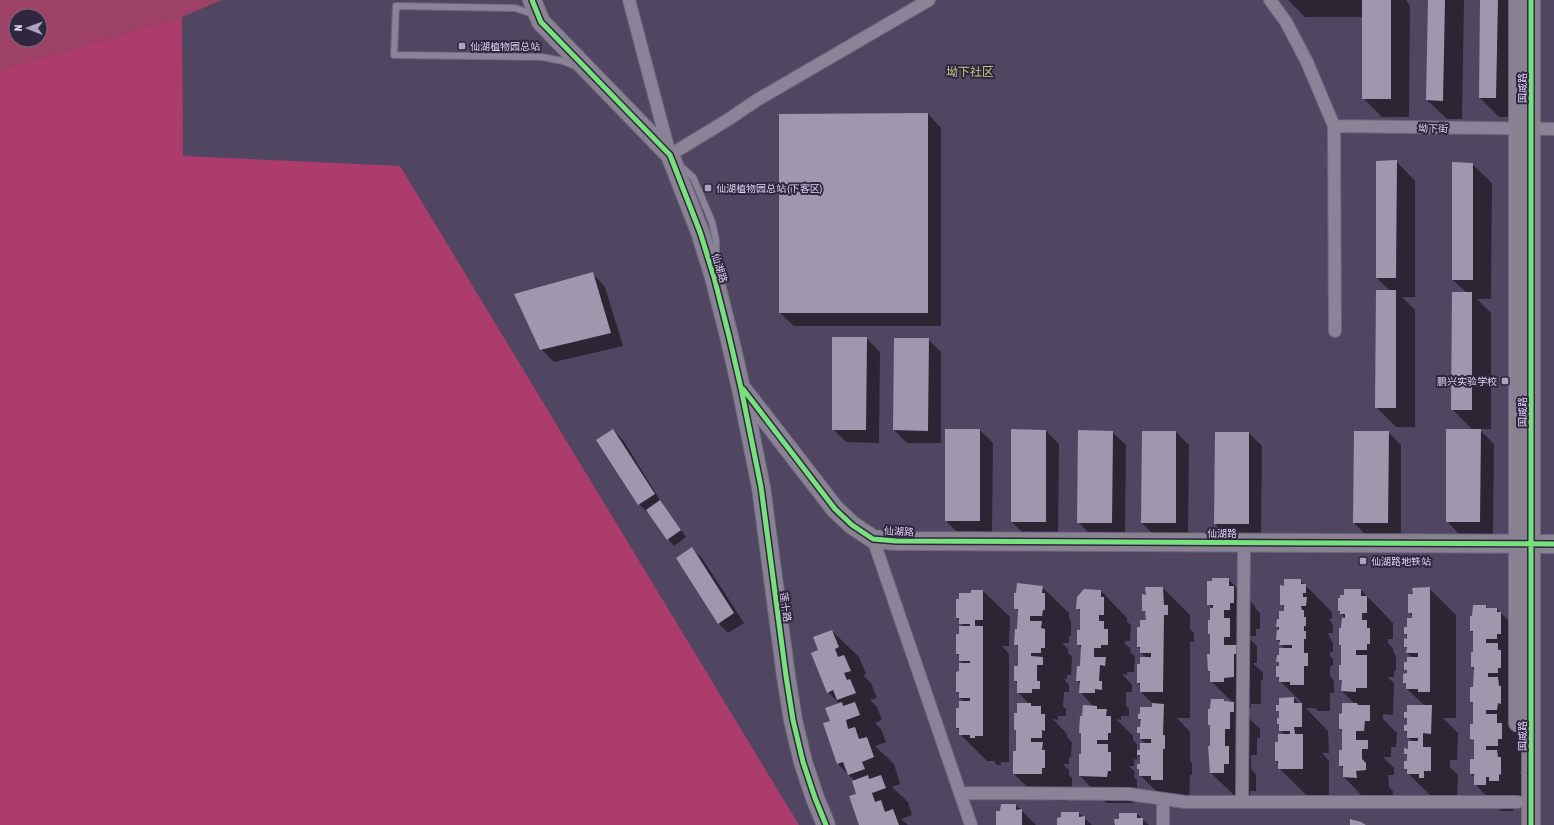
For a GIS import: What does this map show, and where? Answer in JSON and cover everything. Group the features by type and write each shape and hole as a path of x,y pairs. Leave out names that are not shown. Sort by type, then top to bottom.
{"street":[{"name":"仙湖路","path":"532,0 541,22 670,155"},
{"name":"仙湖路","path":"629,0 670,155 700,232 714,277 741,388 835,509 852,525 873,539 904,541 1244,542 1527,540 1554,544"},
{"path":"670,155 757,100 929,0"},
{"path":"1270,0 1286,22 1307,62 1334,126 1335,331"},
{"name":"国威路","path":"1518,0 1524,129 1531,825"},
{"name":"国威路","path":"1524,129 1531,0"},
{"name":"坳下街","path":"1334,126 1554,129"},
{"name":"莲十路","path":"741,388 761,487 793,720 803,762 826,825"},
{"name":"仙湖路","path":"1527,540 1554,533"},
{"path":"873,539 971,825"},
{"name":"国威路","path":"1518,825 1527,540"},
{"path":"1242,802 1244,542"},
{"path":"961,793 1129,794 1163,800 1186,802 1518,802"},
{"path":"1163,800 1163,825"}],"lane":[{"path":"541,22 530,13 515,8 396,6 394,55 542,57 563,61 589,71"}],"shaded area":[{"path":"0,0 222,0 182,17 0,70"},
{"path":"182,17 183,156 400,166 799,825 0,825 0,70"}],"building":[{"path":"1362,0 1391,0 1391,99 1362,99"},
{"path":"1428,0 1445,0 1443,101 1426,100"},
{"path":"1480,0 1498,0 1496,98 1479,98"},
{"path":"928,113 928,313 779,313 779,114"},
{"path":"1397,160 1396,278 1376,278 1376,161"},
{"path":"1452,162 1473,163 1473,280 1452,280"},
{"path":"593,272 611,333 540,350 514,294"},
{"path":"1376,290 1396,290 1396,408 1375,408"},
{"path":"1452,292 1472,292 1472,410 1451,410"},
{"path":"832,337 867,337 866,430 832,430"},
{"path":"894,338 929,338 928,431 893,430"},
{"path":"613,429 655,494 638,505 596,440"},
{"path":"945,429 980,429 980,521 945,521"},
{"path":"1011,429 1046,430 1046,522 1011,522"},
{"path":"1446,429 1481,429 1480,522 1446,522"},
{"path":"1078,430 1113,431 1112,523 1077,523"},
{"path":"1142,431 1176,431 1176,523 1141,523"},
{"path":"1354,431 1389,431 1388,523 1353,523"},
{"path":"1215,432 1249,432 1249,524 1214,524"},
{"path":"660,500 681,530 667,540 646,510"},
{"path":"692,547 734,613 718,624 676,558"},
{"path":"1212,578 1229,578 1229,586 1234,586 1234,603 1230,603 1230,610 1224,610 1224,618 1230,618 1230,637 1224,637 1224,645 1237,645 1237,654 1234,654 1234,677 1224,678 1224,682 1210,682 1210,671 1208,671 1207,654 1210,654 1210,634 1208,634 1208,620 1210,620 1210,608 1213,608 1213,605 1207,605 1207,581 1212,581"},
{"path":"1284,579 1301,579 1301,584 1306,584 1306,593 1303,593 1303,597 1307,597 1306,606 1301,606 1302,610 1304,610 1304,617 1306,617 1306,626 1304,626 1304,631 1306,631 1306,639 1304,639 1304,653 1308,653 1308,666 1304,666 1304,685 1290,685 1290,682 1279,682 1279,677 1276,677 1276,666 1279,666 1279,662 1276,662 1277,655 1279,655 1279,648 1292,648 1292,645 1279,645 1280,640 1276,640 1277,630 1279,630 1279,627 1276,627 1277,619 1279,619 1279,611 1284,611 1284,605 1280,605 1280,585 1284,586"},
{"path":"1017,583 1043,586 1042,593 1045,593 1045,610 1043,610 1042,616 1030,616 1030,621 1042,621 1041,628 1045,629 1045,648 1041,648 1041,653 1031,653 1031,656 1043,657 1043,665 1037,665 1037,681 1040,681 1040,689 1032,689 1032,693 1017,693 1017,681 1014,681 1014,666 1018,666 1018,645 1014,645 1015,629 1017,629 1018,609 1014,609 1014,593 1016,593"},
{"path":"1145,587 1163,587 1164,605 1168,605 1168,615 1164,615 1163,692 1140,692 1140,683 1137,683 1137,664 1140,664 1140,657 1151,657 1151,653 1140,653 1140,647 1137,647 1137,627 1140,627 1140,620 1146,620 1145,611 1142,611 1142,594 1146,595"},
{"path":"1430,587 1430,692 1418,692 1418,689 1406,689 1406,683 1403,683 1403,674 1407,673 1407,670 1404,670 1404,662 1407,662 1407,657 1418,657 1418,653 1406,653 1407,647 1404,647 1404,638 1407,639 1407,634 1404,634 1404,627 1407,627 1407,618 1412,618 1412,613 1408,613 1408,594 1413,594 1412,588"},
{"path":"1084,589 1101,590 1101,597 1104,597 1104,615 1099,615 1099,621 1104,621 1104,629 1108,629 1108,645 1101,645 1101,648 1094,648 1094,657 1106,657 1105,666 1100,665 1099,681 1102,681 1102,690 1095,689 1095,693 1079,693 1080,681 1076,681 1077,666 1080,666 1081,645 1077,645 1077,630 1080,630 1080,609 1076,609 1077,597"},
{"path":"1344,589 1361,589 1361,596 1367,596 1367,613 1362,613 1362,620 1367,620 1367,628 1370,628 1370,644 1367,644 1367,650 1356,650 1356,655 1367,655 1367,688 1356,688 1356,692 1341,691 1342,680 1339,680 1341,645 1339,645 1339,628 1341,628 1342,618 1345,618 1345,614 1340,614 1340,611 1338,611 1338,598 1340,598 1340,595 1344,595"},
{"path":"971,590 983,590 983,620 975,620 975,626 983,626 983,736 975,736 975,738 970,738 970,735 959,735 959,728 956,728 956,708 959,708 959,701 970,701 970,698 959,698 959,692 956,692 956,672 959,671 959,663 970,663 970,661 959,661 959,654 956,654 956,634 959,634 959,626 970,626 970,624 959,624 959,618 956,618 956,599 959,599 959,593 971,593"},
{"path":"1473,605 1486,605 1486,608 1497,608 1497,612 1501,612 1501,634 1497,634 1497,639 1486,639 1486,643 1498,643 1498,650 1501,650 1501,668 1498,668 1498,673 1488,673 1488,677 1498,677 1499,686 1501,686 1501,704 1498,703 1497,710 1486,710 1486,714 1497,714 1497,723 1502,723 1502,739 1498,739 1498,746 1486,746 1486,750 1497,750 1498,757 1501,757 1501,775 1499,774 1499,781 1489,781 1489,777 1486,777 1486,785 1474,785 1474,774 1470,774 1470,759 1474,759 1474,740 1470,739 1470,724 1473,724 1473,702 1470,702 1470,687 1473,687 1474,667 1471,667 1473,631 1470,631 1470,616 1472,616"},
{"path":"832,630 839,647 835,649 838,657 844,655 851,671 844,673 847,680 850,679 856,693 837,700 833,690 827,693 811,653 818,650 813,637"},
{"path":"1294,697 1294,703 1302,703 1302,727 1294,727 1295,734 1303,734 1303,769 1278,769 1278,761 1275,761 1275,742 1278,742 1278,734 1290,734 1290,731 1279,731 1277,718 1279,718 1279,711 1276,711 1276,705 1279,705 1279,698"},
{"path":"1211,699 1224,699 1224,701 1234,702 1234,712 1230,712 1230,729 1225,729 1225,746 1229,746 1229,764 1224,764 1224,773 1210,773 1208,746 1210,746 1210,725 1208,725 1208,709 1210,709"},
{"path":"842,702 843,706 855,702 860,715 846,720 848,729 855,727 859,739 867,737 874,757 862,762 865,769 848,775 843,762 837,764 823,723 830,721 825,708"},
{"path":"1017,703 1031,703 1031,706 1041,706 1041,714 1045,714 1045,731 1042,730 1042,738 1031,738 1031,742 1043,742 1042,750 1045,750 1045,768 1042,768 1042,774 1013,774 1013,751 1016,751 1014,713 1017,713"},
{"path":"1152,703 1164,704 1163,735 1165,735 1165,749 1163,749 1163,780 1151,780 1151,776 1139,776 1139,769 1137,769 1137,764 1140,764 1140,755 1137,755 1137,750 1140,750 1140,743 1151,743 1151,739 1140,739 1140,733 1137,733 1137,727 1140,727 1141,719 1138,719 1138,714 1140,714 1140,707 1152,707"},
{"path":"1342,703 1370,705 1370,721 1365,721 1364,731 1356,731 1356,740 1368,740 1368,749 1362,749 1362,759 1366,763 1366,770 1356,771 1357,778 1343,777 1343,766 1339,766 1339,750 1342,750 1342,729 1339,729 1339,714 1342,713"},
{"path":"1083,705 1097,706 1097,709 1107,709 1106,716 1111,716 1111,733 1108,733 1108,740 1097,740 1097,744 1108,744 1108,752 1111,752 1111,771 1108,771 1107,777 1079,776 1081,733 1079,733 1080,716 1082,716"},
{"path":"1407,705 1432,705 1431,734 1423,733 1423,747 1431,747 1431,771 1424,771 1424,778 1419,778 1419,774 1407,774 1407,769 1404,769 1404,761 1407,761 1407,754 1404,754 1404,748 1408,749 1408,741 1418,741 1418,738 1407,738 1407,731 1404,731 1404,725 1407,725 1407,718 1404,718 1404,712 1407,712"},
{"path":"868,775 869,779 881,775 886,788 872,793 875,802 881,800 885,812 893,809 899,825 859,825 849,796 856,794 852,781"},
{"path":"1001,804 1016,804 1016,810 1022,809 1022,825 996,825 996,811 1000,811"},
{"path":"1061,812 1079,812 1079,817 1085,816 1085,825 1057,825 1057,818 1061,817"},
{"path":"1119,813 1137,813 1137,818 1143,818 1143,825 1115,825 1114,819 1119,819"},
{"path":"1350,819 1361,822 1366,825 1350,825"}],"cycle path":[{"path":"532,0 541,22 670,155 700,232 714,277 729,336 761,487 793,720 803,762 826,825"},
{"path":"1531,0 1531,825"},
{"path":"743,389 835,509 852,525 873,539 896,541 1554,544"}],"place":[{"name":"仙湖植物园总站","path":"462,46"},
{"name":"仙湖植物园总站 (下客区)","path":"708,188"},
{"name":"鹏兴实验学校","path":"1505,381"},
{"name":"仙湖路地铁站","path":"1363,561"}],"district":[{"name":"坳下社区","path":"970,72"}]}
